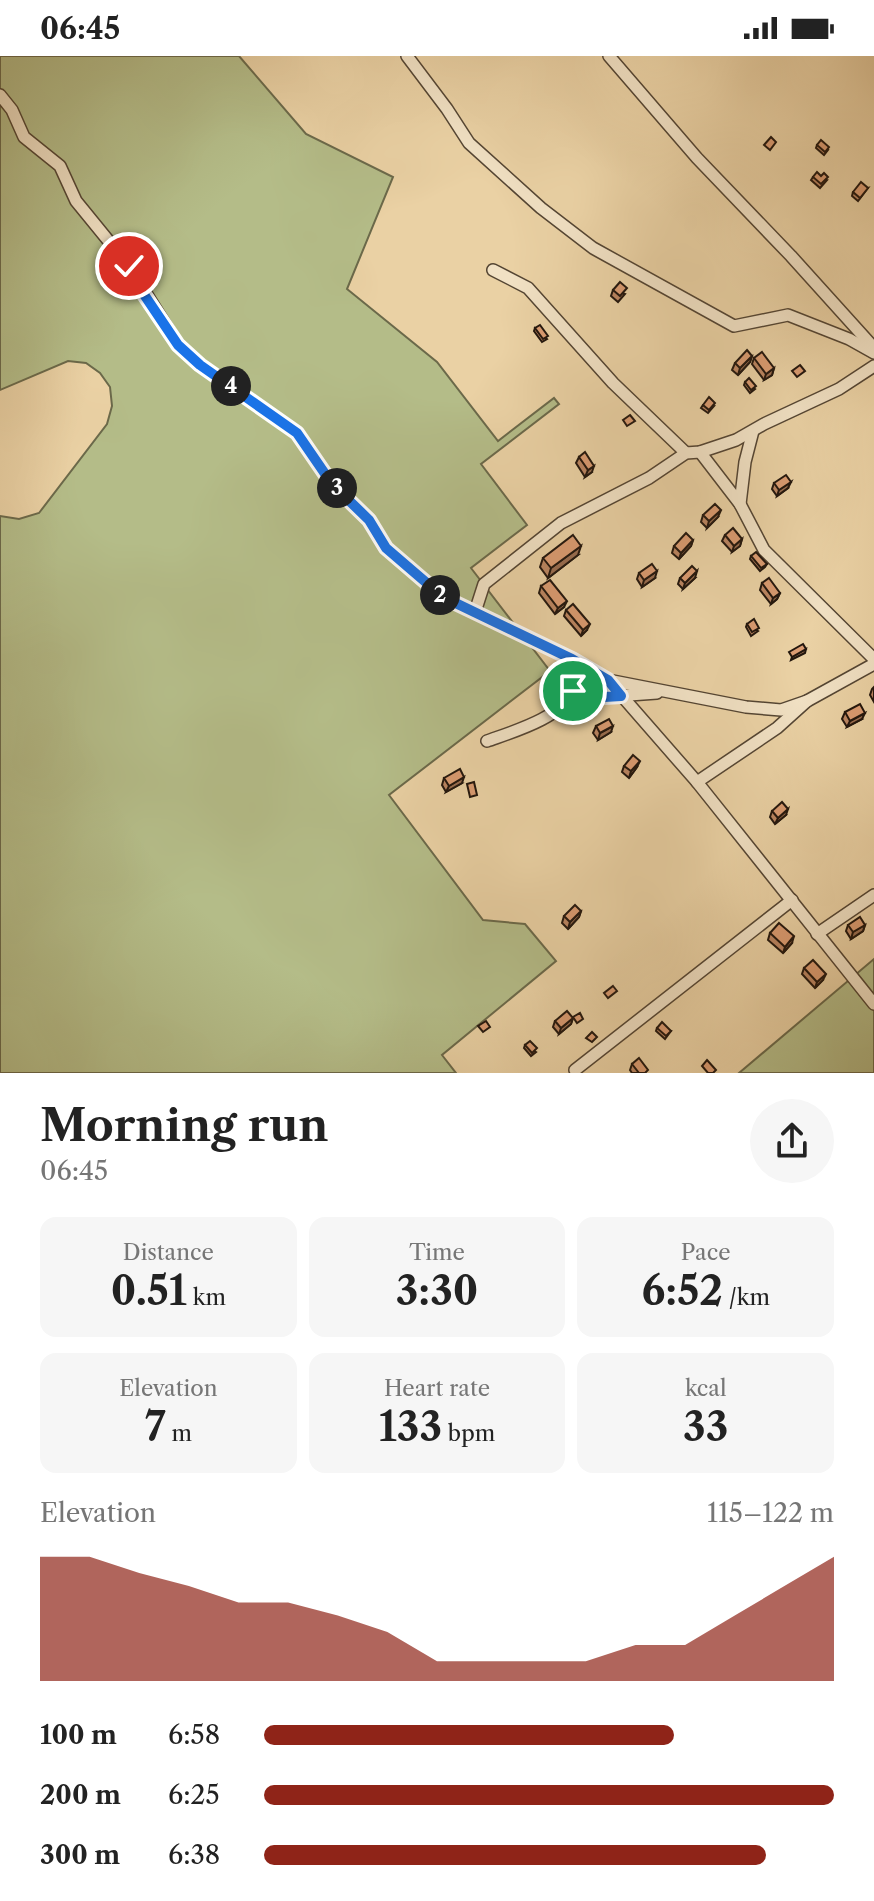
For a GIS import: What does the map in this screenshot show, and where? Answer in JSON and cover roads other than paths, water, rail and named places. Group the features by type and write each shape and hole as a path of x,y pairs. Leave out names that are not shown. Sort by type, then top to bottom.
{"street":[{"path":"407,56 469,143 541,208 593,248 734,326 788,315 874,351"},
{"path":"609,56 697,158 791,256 874,351"},
{"path":"0,95 12,110 24,137 60,166 76,201 129,266 178,345 200,365 297,433 332,484 369,520 386,548 443,597 572,659 608,680 746,707 781,710 807,701 874,662 764,550 740,504 700,452"},
{"path":"493,270 528,288 613,383 686,453"},
{"path":"475,612 484,584 561,523 649,478 686,453 700,452 736,440 839,389 874,366"},
{"path":"740,504 745,462 753,431"},
{"path":"557,710 573,691 577,671"},
{"path":"608,680 697,782 817,934 854,975 874,1004"},
{"path":"487,741 588,698 651,695 663,691"},
{"path":"697,782 777,728 807,701"},
{"path":"817,934 874,895"},
{"path":"575,1070 792,900"}]}
